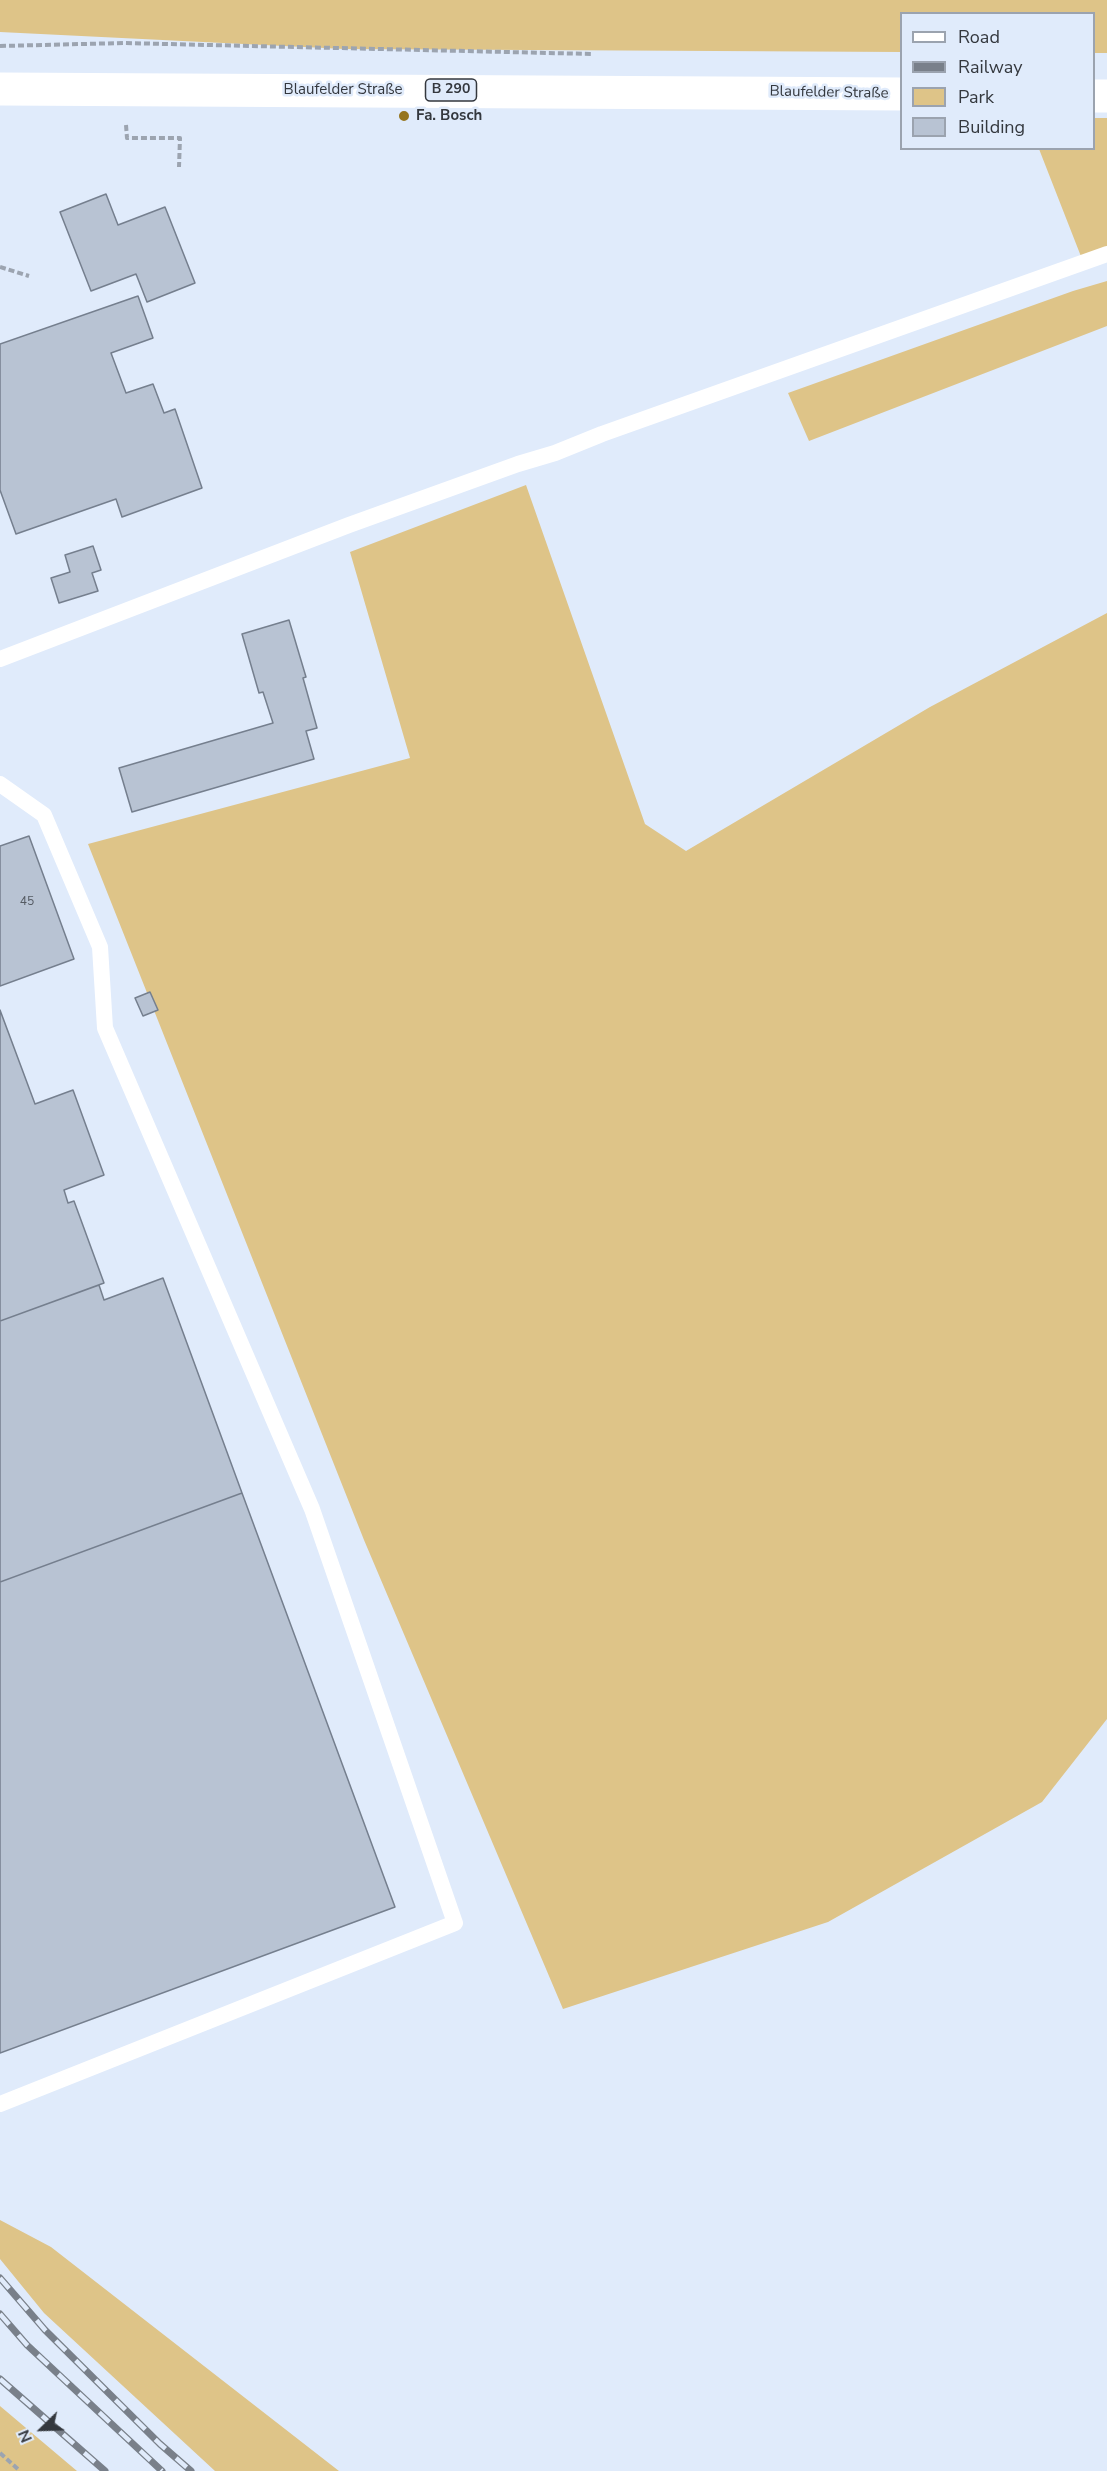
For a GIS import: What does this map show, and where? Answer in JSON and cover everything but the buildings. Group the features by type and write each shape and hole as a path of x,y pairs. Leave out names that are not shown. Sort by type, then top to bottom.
{"main road":[{"name":"Blaufelder Straße","path":"0,89 900,94"}],"lane":[{"path":"0,659 349,525 1107,254"},
{"path":"0,784 44,815 100,947 105,1028 312,1509 455,1923 0,2104"}],"path":[{"path":"0,46 124,43 596,54"},
{"path":"0,267 29,276"},
{"path":"0,2453 20,2471"}],"green space":[{"path":"0,0 1107,0 1107,53 1095,53 1095,12 900,12 900,52 345,49 0,32"},
{"path":"1095,118 1107,118 1107,246 1082,259 1039,150 1095,150"},
{"path":"1107,281 1107,326 809,441 788,393 1073,291"},
{"path":"526,485 645,824 686,851 930,707 1107,613 1107,1719 1042,1802 828,1922 563,2009 364,1540 88,844 410,758 350,552"},
{"path":"0,2220 51,2247 339,2471 215,2471 44,2313 0,2259"},
{"path":"0,2406 77,2471 0,2471"}],"railway":[{"path":"0,2278 45,2330 160,2444 191,2471"},
{"path":"0,2314 27,2345 162,2471"},
{"path":"0,2379 105,2471"}],"place":[{"name":"Fa. Bosch","path":"404,116"}]}
